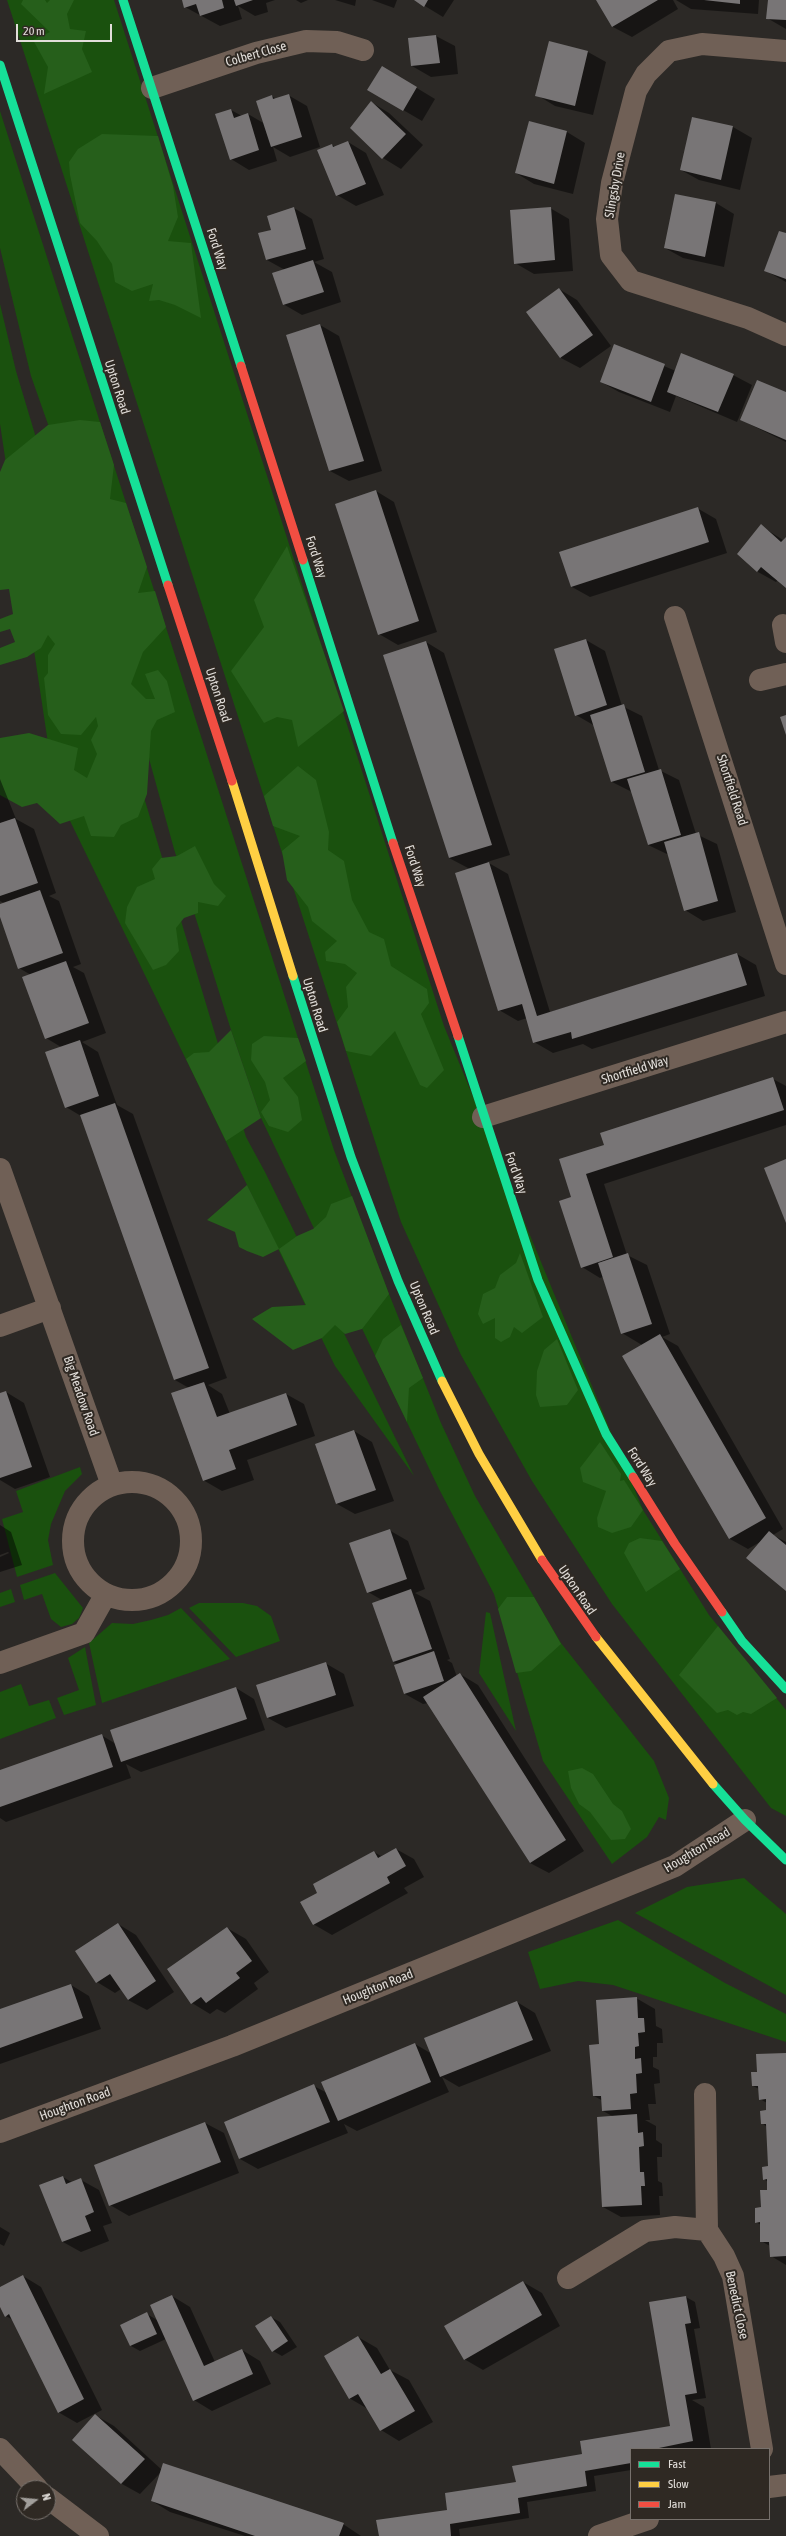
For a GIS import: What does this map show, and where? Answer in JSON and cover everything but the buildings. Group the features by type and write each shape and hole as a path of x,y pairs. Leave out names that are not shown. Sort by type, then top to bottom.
{"main road":[{"name":"Ford Way","path":"123,0 483,1117 538,1280 606,1434 675,1544 742,1641 786,1689"},
{"name":"Upton Road","path":"0,65 247,826 314,1046 351,1157 398,1281 437,1372 479,1454 527,1538 582,1620 745,1820 786,1860"}],"street":[{"name":"Colbert Close","path":"152,88 256,53 306,41 337,42 362,50"},
{"name":"Slingsby Drive","path":"786,51 702,44 670,51 646,74 636,91 612,183 607,219 611,255 631,281 748,318 786,335"},
{"name":"Shortfield Road","path":"675,617 786,964"},
{"path":"760,680 786,674"},
{"name":"Shortfield Way","path":"483,1117 786,1022"},
{"name":"Big Meadow Road","path":"0,1169 112,1485"},
{"path":"0,1326 50,1308"},
{"path":"135,1482 158,1488 175,1500 188,1522 191,1545 186,1567 172,1585 151,1598 127,1600 106,1594 88,1581 76,1561 73,1536 78,1515 90,1498 112,1485 135,1482"},
{"path":"0,1662 84,1633 106,1594"},
{"name":"Houghton Road","path":"0,2132 232,2046 675,1866 745,1820"},
{"path":"568,2278 644,2231 675,2227 707,2230 705,2094"},
{"name":"Benedict Close","path":"707,2230 724,2256 734,2276 762,2448"},
{"path":"0,2449 29,2480"},
{"path":"770,2487 786,2485"},
{"path":"56,2504 98,2536"},
{"path":"599,2536 645,2520"}],"green space":[{"path":"7,0 114,0 444,1026 643,1510 709,1615 786,1710 786,1816 771,1808 612,1604 532,1481 461,1355 401,1222"},
{"path":"23,0 45,0 47,3 50,0 74,0 67,14 70,29 86,31 82,49 92,72 44,94 48,67 33,40 50,32 21,4"},
{"path":"0,111 334,1150 389,1294 441,1423 475,1496 561,1643 654,1761 669,1798 666,1820 659,1817 647,1837 612,1864 543,1761 494,1594 439,1489 261,1118 231,1030 174,849 88,538 31,376 0,248"},
{"path":"102,134 158,136 173,186 178,217 168,241 191,243 201,318 175,305 159,300 149,301 153,284 132,291 115,282 112,264 97,241 80,223 70,175 69,162 78,149"},
{"path":"0,304 16,371 246,1137 265,1172 414,1476 335,1366 55,790 0,424"},
{"path":"80,420 100,422 114,465 110,499 126,503 147,567 138,593 155,591 166,627 143,652 131,684 146,699 155,699 145,674 158,670 167,681 175,712 157,720 151,731 147,794 138,817 121,825 114,837 91,836 84,816 60,824 37,803 22,807 0,795 0,738 29,733 78,748 74,770 87,778 97,754 91,740 98,726 96,717 81,735 61,734 48,715 44,678 48,673 48,655 55,644 48,635 41,648 27,657 0,665 0,648 15,642 10,629 0,632 0,619 13,614 9,589 0,590 0,472 5,460 48,425"},
{"path":"287,546 344,711 298,747 292,720 277,717 264,723 231,671 264,627 254,600"},
{"path":"298,766 316,780 329,832 328,850 344,861 352,900 369,932 384,939 391,966 427,989 429,1003 421,1014 444,1070 427,1088 420,1085 395,1031 371,1056 346,1051 337,1022 348,1007 346,987 357,973 345,964 326,961 325,952 337,941 312,921 308,907 287,880 282,851 300,836 273,826 264,796"},
{"path":"195,846 214,884 226,896 218,906 198,902 198,913 184,918 176,928 179,951 166,965 153,970 125,923 127,907 137,887 155,879 152,869 161,858 177,856"},
{"path":"231,1030 261,1118 226,1141 186,1059 194,1053 209,1052"},
{"path":"264,1036 298,1038 306,1061 283,1078 298,1097 302,1120 288,1132 269,1126 261,1112 270,1100 265,1082 251,1060 252,1044"},
{"path":"247,1185 279,1249 263,1257 239,1247 235,1232 207,1220"},
{"path":"352,1196 389,1294 362,1329 345,1334 335,1325 322,1338 293,1350 252,1319 272,1307 306,1305 279,1249 297,1236 313,1229 326,1217 331,1204"},
{"path":"520,1253 543,1317 522,1333 514,1327 510,1337 501,1342 495,1338 495,1318 483,1324 478,1314 483,1294 495,1288 500,1275 516,1263"},
{"path":"401,1325 423,1378 409,1388 407,1422 375,1356 383,1339"},
{"path":"557,1339 578,1390 567,1405 540,1407 536,1395 537,1371 544,1350"},
{"path":"600,1442 621,1474 620,1481 624,1480 643,1510 631,1527 612,1533 598,1527 597,1518 606,1491 583,1482 580,1468"},
{"path":"80,1467 82,1474 65,1491 51,1524 48,1540 53,1565 17,1577 2,1519 23,1512 16,1491"},
{"path":"640,1538 662,1541 680,1569 646,1592 624,1553 629,1543"},
{"path":"55,1573 83,1608 79,1618 72,1624 61,1627 51,1619 42,1594 24,1600 20,1585"},
{"path":"11,1589 15,1602 0,1607 0,1593"},
{"path":"507,1597 534,1597 561,1644 531,1671 516,1673 498,1609"},
{"path":"199,1603 243,1603 257,1606 271,1616 280,1641 236,1657 189,1608"},
{"path":"181,1608 230,1659 102,1703 89,1643 112,1623 133,1624 168,1615"},
{"path":"486,1612 490,1613 516,1731 479,1673"},
{"path":"718,1626 777,1698 751,1714 743,1712 737,1715 728,1710 717,1713 679,1675"},
{"path":"85,1647 96,1705 64,1715 57,1698 79,1690 68,1658"},
{"path":"21,1684 29,1706 49,1700 56,1718 0,1739 0,1692"},
{"path":"582,1768 593,1774 613,1804 622,1811 631,1829 625,1839 611,1840 590,1812 579,1804 571,1788 568,1771"},
{"path":"744,1878 786,1914 786,1995 635,1913 687,1887"},
{"path":"618,1920 725,1983 786,2014 786,2042 613,1985 578,1981 540,1989 528,1952"}],"traffic: fast":[{"path":"123,0 241,366"},
{"path":"0,65 168,585"},
{"path":"303,560 393,843"},
{"path":"293,976 351,1157 398,1281 442,1381"},
{"path":"458,1036 538,1280 606,1434 633,1477"},
{"path":"722,1612 742,1641 786,1689"},
{"path":"713,1784 745,1820 786,1860"}],"traffic: slow":[{"path":"232,781 293,976"},
{"path":"442,1381 479,1454 542,1560"},
{"path":"596,1637 713,1784"}],"traffic: jam":[{"path":"241,366 303,560"},
{"path":"168,585 232,781"},
{"path":"393,843 458,1036"},
{"path":"633,1477 675,1544 722,1612"},
{"path":"542,1560 596,1637"}]}
